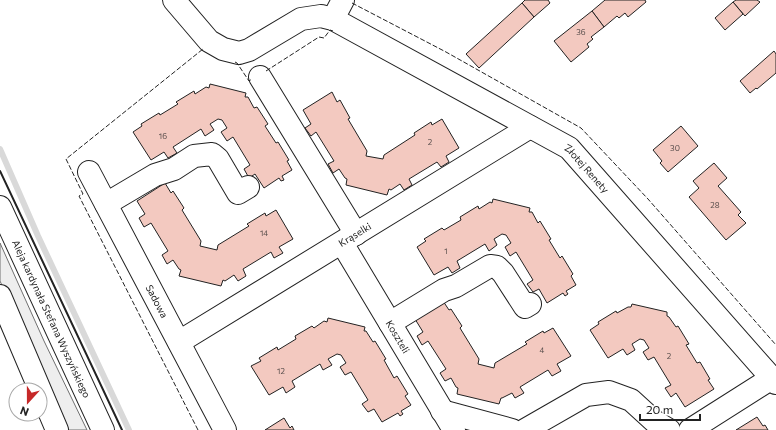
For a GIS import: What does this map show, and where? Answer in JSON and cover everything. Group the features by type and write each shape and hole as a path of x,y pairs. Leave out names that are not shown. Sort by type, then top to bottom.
{"street":[{"path":"174,0 209,41 223,49 239,53 249,50 301,19 321,16 338,21 343,0"},
{"name":"Złotej Renety","path":"338,21 569,148 774,381"},
{"name":"Koszteli","path":"260,77 349,238 390,323 454,430"},
{"name":"Krąselki","path":"179,342 530,127"},
{"path":"106,204 155,175 174,169 194,156 203,154 212,154 218,159 238,193 248,187"},
{"name":"Sadowa","path":"89,172 224,430"},
{"name":"Aleja kardynała Stefana Wyszyńskiego","path":"0,207 103,430"},
{"path":"390,323 444,290 456,286 490,266 497,267 503,273 525,307 530,304"},
{"path":"0,296 57,430"},
{"path":"692,429 774,381"},
{"path":"525,430 586,394 609,392 631,400 654,421 669,430"},
{"path":"442,411 512,430"}],"shaded area":[{"path":"0,243 44,341 87,430 64,430 48,391 48,382 44,382 0,281"}],"building":[{"path":"525,0 548,0 550,3 534,17 522,3"},
{"path":"605,0 645,0 646,2 628,17 625,13 619,18 617,16 604,27 592,11"},
{"path":"736,0 757,0 760,2 745,16 733,2"},
{"path":"733,2 743,14 725,30 715,18"},
{"path":"522,3 534,17 479,68 466,54"},
{"path":"592,11 604,27 591,37 593,39 587,44 589,47 571,62 554,41"},
{"path":"774,51 776,54 776,73 750,93 740,81"},
{"path":"210,84 246,93 245,97 248,97 254,108 257,107 268,124 265,126 276,143 278,142 289,160 287,161 292,170 282,176 284,180 281,181 279,178 264,188 255,174 249,178 244,169 250,165 233,137 227,141 221,132 227,128 222,120 218,119 210,124 214,130 205,136 201,129 173,147 177,153 168,158 164,152 151,160 133,132 142,126 141,124 178,104 176,102 194,91 195,94 206,87 209,88"},
{"path":"332,92 337,102 340,100 350,118 348,119 367,151 366,156 383,159 384,155 415,135 414,133 431,122 432,125 442,119 459,148 446,156 449,162 441,167 437,162 409,179 412,185 404,190 400,184 391,190 389,189 387,195 346,185 347,179 339,169 333,173 328,164 334,161 316,132 311,136 305,128 311,124 303,110"},
{"path":"681,126 698,146 668,172 660,163 662,161 653,150"},
{"path":"714,163 727,178 718,186 741,212 738,215 746,223 726,240 689,197 699,188 693,181"},
{"path":"165,183 171,193 173,191 184,208 182,210 201,241 200,246 217,250 218,245 249,226 247,224 265,213 266,216 276,210 293,239 279,247 283,253 274,258 271,252 243,269 246,276 238,281 234,275 225,281 223,280 221,286 179,276 181,270 173,260 167,264 162,255 168,251 151,223 144,227 139,218 145,214 137,201"},
{"path":"493,199 530,208 529,212 532,212 538,223 540,221 560,258 562,256 573,274 571,276 576,285 566,291 568,294 565,296 563,293 547,303 539,289 533,292 527,284 533,280 516,252 510,256 505,247 511,243 506,235 502,234 494,239 497,245 489,251 485,244 457,261 460,268 452,273 448,267 434,275 417,247 426,241 424,239 442,228 444,230 461,220 460,217 478,206 479,209 490,202 492,203"},
{"path":"443,301 449,310 451,309 462,326 460,328 479,359 478,364 494,368 495,363 527,344 525,342 543,331 544,333 553,328 571,356 557,364 561,371 552,376 548,370 520,387 524,393 515,398 512,393 501,398 499,404 457,394 458,388 451,378 445,381 440,373 446,369 428,341 422,345 417,336 423,332 415,319"},
{"path":"632,304 667,312 667,316 676,327 678,326 689,344 686,345 697,363 700,362 714,389 685,407 676,393 671,397 665,388 671,385 654,357 648,360 643,352 649,348 644,340 640,339 632,344 635,350 627,355 623,349 608,358 590,330 599,324 598,322 616,311 617,313 631,307"},
{"path":"328,318 365,327 364,331 366,331 373,342 375,341 386,359 384,360 394,378 397,376 408,394 405,396 411,405 401,411 403,414 400,416 398,413 382,422 374,409 368,412 362,404 368,400 351,372 345,375 340,367 346,363 341,355 337,354 328,359 332,365 323,370 320,364 292,381 295,387 286,393 283,387 269,395 251,366 261,361 259,358 277,347 278,350 296,339 295,336 312,326 314,328 324,321 327,322"},
{"path":"757,417 763,426 765,425 768,430 736,430"},
{"path":"284,418 290,428 292,426 294,430 265,430"}],"waterway":[{"path":"0,149 38,236 129,430"}],"fence":[{"path":"352,3 446,52 581,128 648,199 776,345"},
{"path":"266,71 319,37 324,38 330,30 333,31"},
{"path":"198,430 79,196 83,194 66,159 203,49 204,50"},
{"path":"235,62 249,81 252,79"}],"wall":[{"path":"0,171 122,430"}]}
